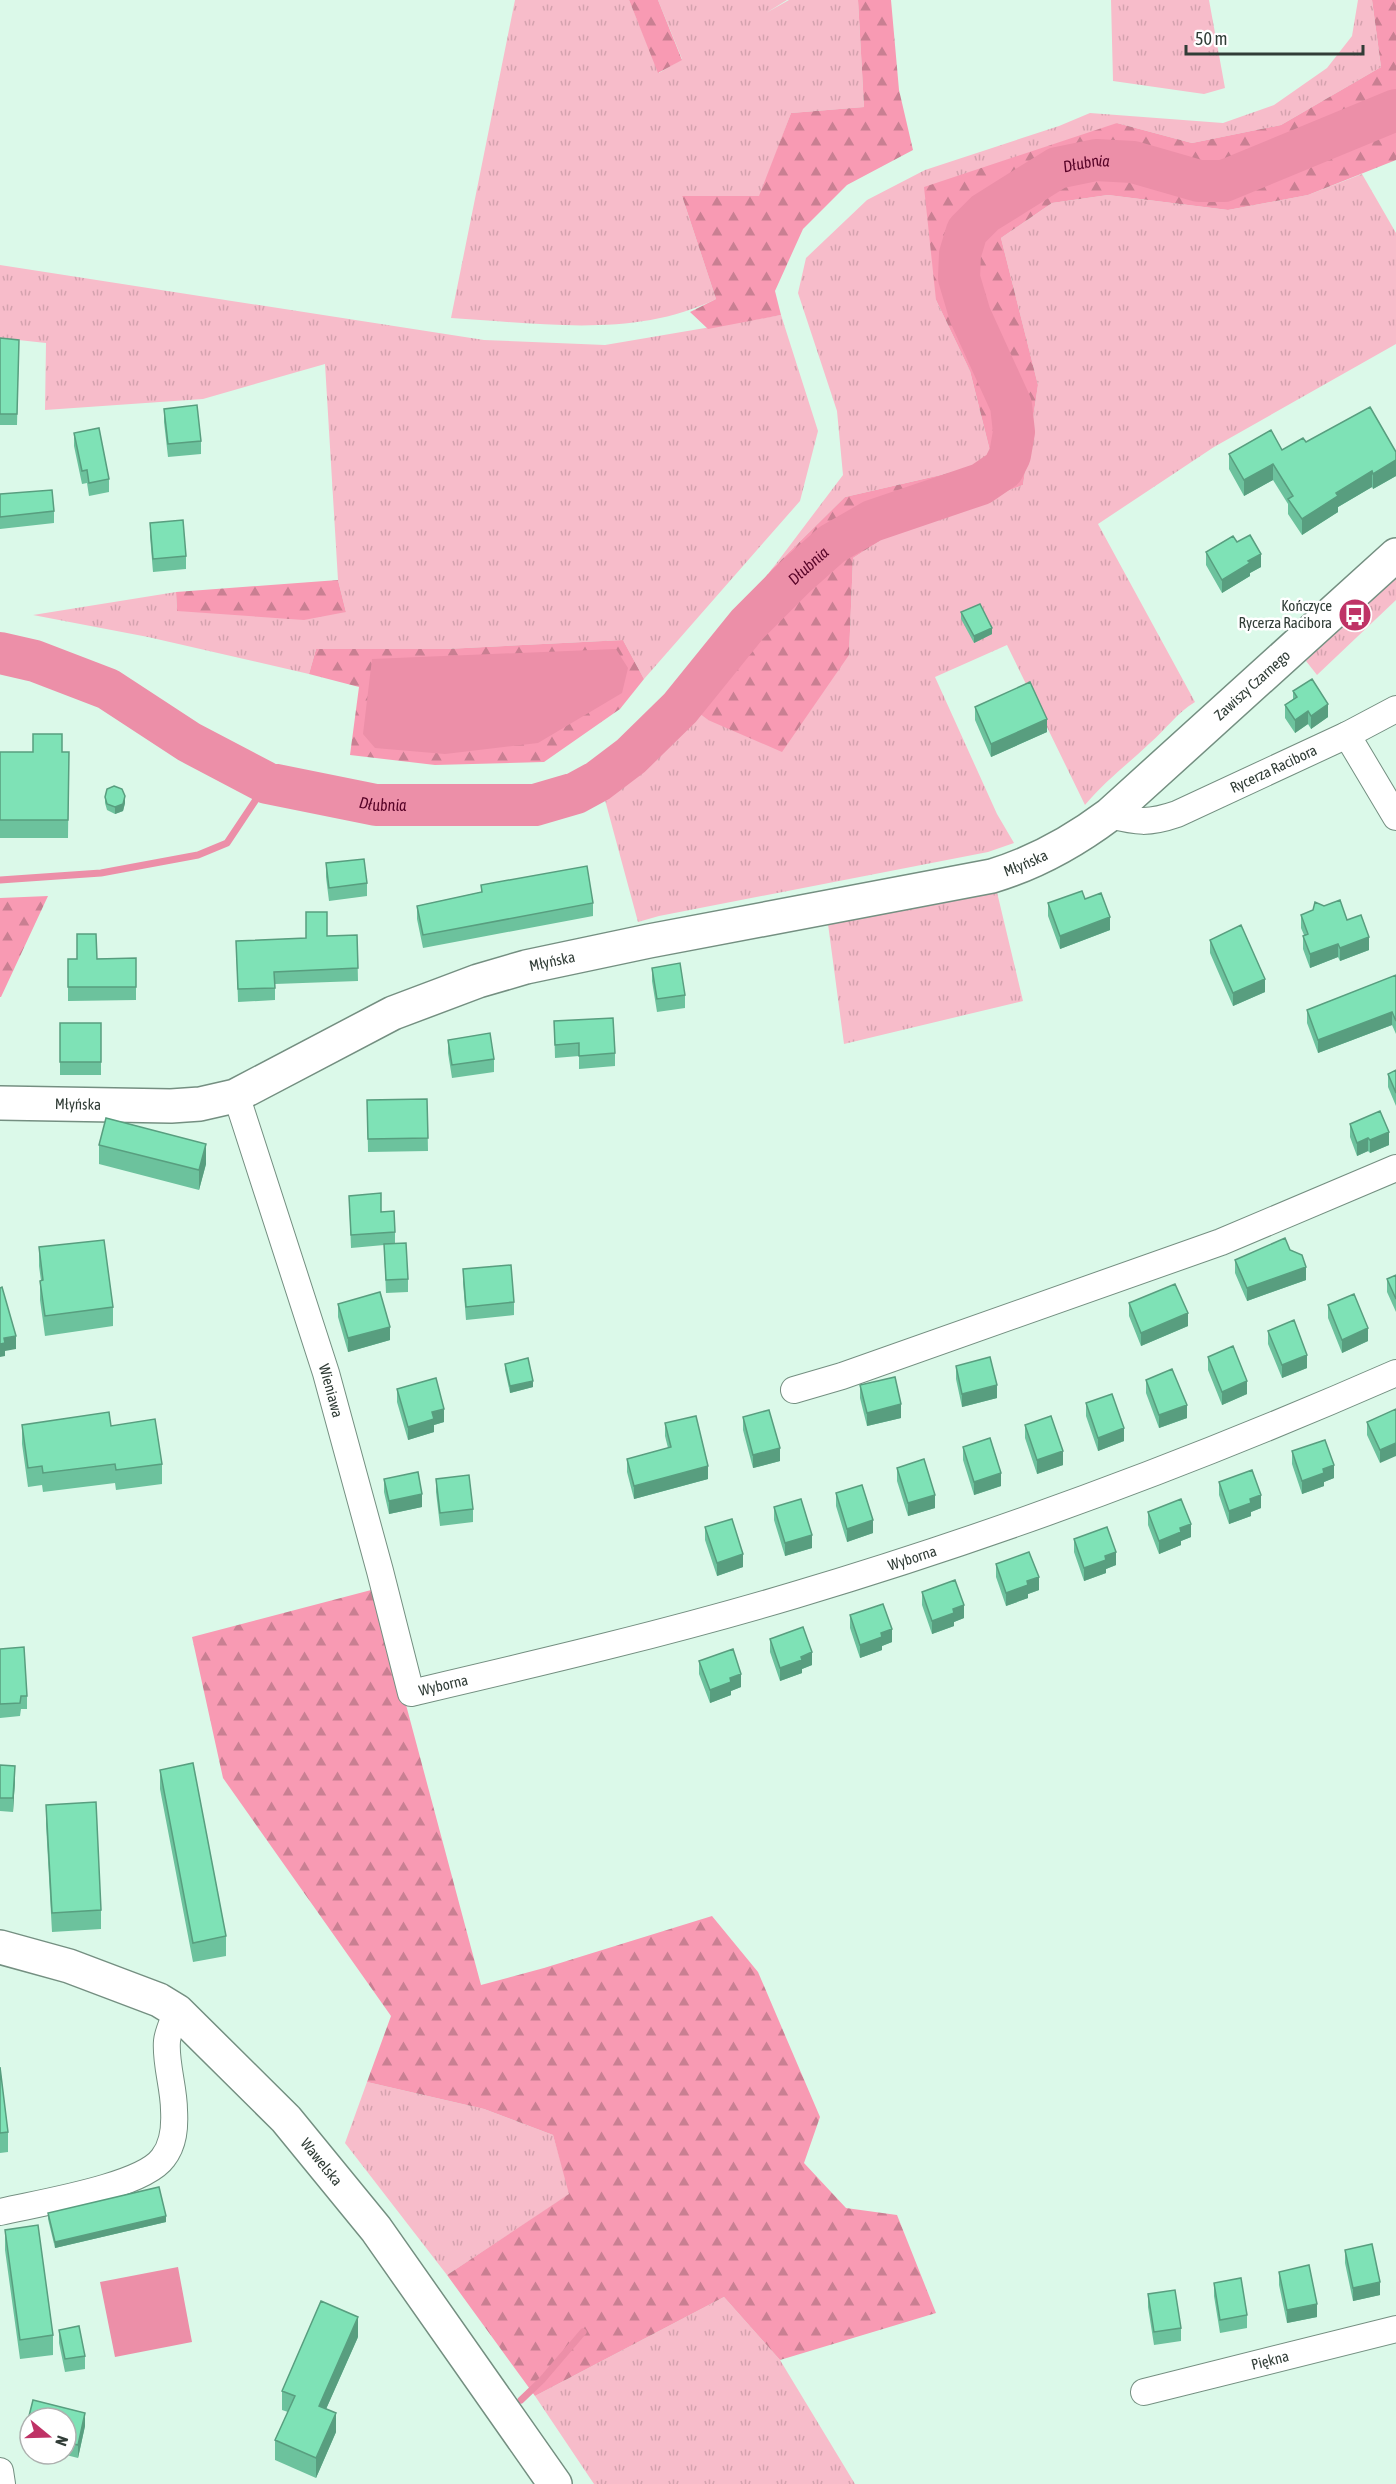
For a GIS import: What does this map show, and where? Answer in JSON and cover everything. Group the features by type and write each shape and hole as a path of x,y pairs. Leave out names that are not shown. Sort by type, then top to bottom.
{"street":[{"name":"Zawiszy Czarnego","path":"1109,815 1396,555"},
{"name":"Rycerza Racibora","path":"1109,815 1140,823 1158,821 1347,735 1396,709"},
{"path":"1347,735 1396,817"},
{"name":"Młyńska","path":"0,1103 171,1106 200,1104 235,1096 272,1079 393,1013 477,981 526,967 649,941 992,876 1040,858 1090,829 1109,815"},
{"name":"Wieniawa","path":"235,1096 326,1372 411,1693"},
{"path":"794,1390 842,1376 1221,1242 1396,1168"},
{"name":"Wyborna","path":"411,1693 563,1657 794,1596 884,1567 1079,1501 1263,1430 1396,1373"},
{"name":"Wawelska","path":"0,1947 69,1966 159,2000 177,2011 286,2119 344,2188 555,2484"},
{"path":"0,2212 124,2183 155,2167 163,2158 169,2149 174,2130 174,2106 167,2041 177,2011"},
{"name":"Piękna","path":"1144,2392 1396,2329"},
{"path":"0,2471 2,2484"}],"green space":[{"path":"515,0 629,0 659,73 682,59 658,0 787,0 766,13 789,0 858,0 864,107 791,113 760,196 682,196 716,299 685,312 653,320 620,324 552,325 451,318"},
{"path":"629,0 658,0 682,60 658,73"},
{"path":"858,0 891,0 899,90 913,150 847,185 803,229 775,291 781,315 708,329 690,312 716,299 682,196 759,196 791,113 864,107"},
{"path":"1111,0 1209,0 1225,88 1204,94 1113,81"},
{"path":"1358,0 1372,0 1381,67 1281,125 1192,143 1117,123 936,300 970,371 993,463 845,497 772,569 843,475 837,411 798,293 806,258 867,200 925,170 1059,126 1090,113 1223,123 1274,105 1327,68 1352,36"},
{"path":"1372,0 1396,0 1396,160 1308,195 1228,210 1108,195 1052,203 1001,238 1038,385 1023,485 886,537 853,558 849,655 782,752 708,720 673,693 772,569 845,497 993,463 970,371 936,300 924,187 1117,123 1192,143 1281,125 1381,67"},
{"path":"1362,174 1396,233 1396,344 1214,447 1098,524 1195,702 1100,788 1085,805 1007,645 935,677 997,814 1014,843 988,852 638,922 605,800 701,714 708,720 849,655 853,558 886,537 1023,485 1038,385 1001,238 1052,203 1108,195 1228,210 1308,195"},
{"path":"0,265 484,340 605,345 781,315 818,431 800,501 644,679 623,640 446,649 316,649 309,674 148,637 33,615 176,592 177,611 346,612 338,580 325,364 203,399 45,410 46,343 0,338"},
{"path":"1396,576 1396,600 1317,675 1306,661 1348,621 1353,626 1365,614 1361,609"},
{"path":"338,580 346,612 304,620 177,611 176,592"},
{"path":"623,640 644,679 620,709 544,762 435,765 350,755 359,687 309,674 316,649 446,649"},
{"path":"995,884 1023,1001 844,1044 828,924"},
{"path":"48,896 1,997 0,997 0,898"},
{"path":"375,1589 481,1985 712,1916 758,1972 820,2117 804,2163 846,2208 897,2215 936,2313 780,2360 724,2297 535,2396 447,2275 569,2194 553,2135 484,2109 367,2082 391,2016 223,1778 192,1637"},
{"path":"367,2082 484,2109 553,2135 570,2194 447,2275 345,2143"},
{"path":"724,2297 780,2360 855,2484 594,2484 535,2396"}],"shaded area":[{"path":"616,649 628,668 622,693 538,743 445,754 375,748 363,734 372,659"},
{"path":"178,2267 192,2342 115,2357 100,2282"}],"building":[{"path":"0,338 19,340 17,414 0,414"},
{"path":"197,405 201,441 168,444 164,409"},
{"path":"1370,407 1396,452 1396,460 1373,474 1372,471 1336,493 1338,496 1302,519 1288,499 1293,496 1273,464 1244,480 1229,454 1271,430 1282,450 1303,438 1306,442"},
{"path":"99,428 109,479 89,483 87,470 82,471 74,433"},
{"path":"52,490 54,511 0,517 0,494"},
{"path":"183,520 186,556 153,559 150,523"},
{"path":"1250,535 1261,554 1222,580 1206,552 1233,536 1237,542"},
{"path":"980,604 992,628 974,636 961,612"},
{"path":"1312,679 1328,704 1311,716 1308,711 1295,720 1285,705 1297,697 1293,691"},
{"path":"1030,682 1047,719 991,744 975,707"},
{"path":"33,734 62,734 62,752 69,752 68,820 0,820 0,752 33,752"},
{"path":"114,786 122,789 125,796 123,804 115,807 107,804 105,797 107,789"},
{"path":"364,859 367,883 329,888 326,863"},
{"path":"587,866 593,903 423,935 417,906 482,892 481,885"},
{"path":"1082,891 1085,899 1101,893 1110,917 1060,936 1048,903"},
{"path":"1340,900 1347,920 1361,915 1369,937 1340,948 1338,944 1310,954 1303,936 1308,934 1301,915 1313,910 1315,902 1324,906"},
{"path":"306,912 327,912 327,936 357,935 358,968 274,972 275,988 238,989 236,941 306,938"},
{"path":"1241,925 1265,979 1233,993 1210,940"},
{"path":"77,934 96,934 97,959 136,958 136,987 68,987 68,959 77,959"},
{"path":"680,963 685,995 657,999 652,968"},
{"path":"1396,975 1396,1021 1392,1012 1318,1040 1307,1010"},
{"path":"613,1018 615,1053 579,1056 579,1043 555,1045 554,1021"},
{"path":"60,1023 101,1023 101,1062 60,1062"},
{"path":"490,1033 494,1059 452,1065 448,1040"},
{"path":"1396,1070 1396,1093 1388,1074"},
{"path":"427,1099 428,1138 368,1139 367,1100"},
{"path":"1380,1111 1389,1132 1357,1143 1350,1124"},
{"path":"106,1118 206,1144 199,1170 99,1145"},
{"path":"381,1193 381,1212 394,1211 395,1232 351,1235 349,1196"},
{"path":"1285,1238 1290,1250 1302,1255 1306,1267 1247,1288 1235,1260"},
{"path":"104,1240 113,1307 45,1316 40,1281 43,1280 39,1247"},
{"path":"406,1243 408,1279 386,1280 384,1244"},
{"path":"511,1265 514,1302 466,1307 463,1269"},
{"path":"1396,1275 1396,1299 1387,1279"},
{"path":"1175,1284 1188,1313 1141,1333 1129,1303"},
{"path":"2,1287 16,1336 4,1338 5,1343 0,1344 0,1288"},
{"path":"380,1292 390,1327 348,1338 338,1304"},
{"path":"1354,1294 1368,1328 1342,1340 1328,1305"},
{"path":"1294,1320 1307,1355 1282,1365 1268,1331"},
{"path":"1233,1346 1247,1381 1222,1392 1208,1357"},
{"path":"990,1357 997,1385 962,1394 956,1366"},
{"path":"528,1358 533,1381 510,1386 505,1364"},
{"path":"1172,1369 1187,1405 1159,1415 1146,1380"},
{"path":"895,1377 901,1404 867,1413 860,1385"},
{"path":"436,1378 444,1409 432,1412 434,1419 408,1427 397,1389"},
{"path":"1112,1394 1124,1428 1098,1438 1086,1403"},
{"path":"1396,1409 1396,1443 1380,1450 1367,1422"},
{"path":"769,1410 780,1448 753,1455 743,1417"},
{"path":"109,1412 111,1426 155,1419 162,1464 116,1470 115,1464 43,1473 42,1466 28,1468 22,1425"},
{"path":"696,1416 708,1466 634,1486 627,1459 671,1447 665,1423"},
{"path":"1051,1416 1063,1451 1037,1460 1025,1425"},
{"path":"990,1438 1001,1473 974,1482 963,1447"},
{"path":"1325,1440 1334,1465 1323,1469 1324,1473 1302,1481 1292,1451"},
{"path":"924,1459 935,1495 908,1503 897,1468"},
{"path":"1252,1470 1261,1495 1250,1499 1251,1503 1229,1511 1219,1482"},
{"path":"418,1472 422,1494 389,1501 384,1479"},
{"path":"469,1475 473,1509 440,1513 436,1479"},
{"path":"862,1485 873,1520 847,1529 836,1493"},
{"path":"801,1499 812,1535 785,1543 774,1507"},
{"path":"1181,1499 1191,1524 1180,1528 1181,1532 1159,1541 1148,1512"},
{"path":"732,1519 743,1554 717,1563 705,1527"},
{"path":"1107,1527 1116,1552 1105,1556 1106,1560 1084,1568 1074,1539"},
{"path":"1029,1552 1039,1577 1027,1581 1028,1585 1006,1593 996,1564"},
{"path":"955,1580 964,1605 953,1609 954,1613 932,1621 922,1592"},
{"path":"883,1604 892,1629 881,1633 882,1637 860,1645 850,1615"},
{"path":"803,1627 812,1652 801,1657 802,1660 780,1668 770,1639"},
{"path":"24,1647 27,1696 21,1696 20,1703 0,1704 0,1649"},
{"path":"733,1649 741,1674 730,1678 731,1682 710,1690 699,1661"},
{"path":"193,1763 226,1936 193,1943 160,1770"},
{"path":"0,1765 15,1766 13,1798 0,1798"},
{"path":"96,1802 101,1910 52,1913 46,1805"},
{"path":"0,2067 8,2132 0,2133"},
{"path":"159,2187 166,2216 55,2242 48,2213"},
{"path":"38,2225 53,2335 20,2340 5,2230"},
{"path":"1372,2244 1380,2282 1353,2288 1345,2250"},
{"path":"1309,2265 1317,2304 1287,2310 1279,2272"},
{"path":"1241,2278 1247,2315 1220,2320 1214,2283"},
{"path":"1175,2290 1181,2328 1154,2332 1148,2294"},
{"path":"321,2301 358,2317 319,2406 336,2413 316,2458 275,2440 295,2396 282,2391"},
{"path":"79,2326 85,2356 65,2359 59,2330"},
{"path":"33,2400 57,2406 32,2406"},
{"path":"78,2411 85,2413 78,2445"}],"waterway":[{"name":"Dłubnia","path":"0,653 35,661 108,689 189,742 267,783 376,805 535,805 576,793 598,781 631,756 680,708 748,624 832,544 872,521 981,484 1003,469 1010,455 1014,432 1011,405 970,315 959,278 960,254 967,231 985,213 1057,168 1096,160 1133,162 1199,181 1224,181 1396,110"},
{"path":"0,880 101,873 198,855 227,843 267,783"},
{"path":"521,2400 542,2380 583,2332"}],"place":[{"name":"Kończyce Rycerza Racibora","path":"1355,615"}]}
